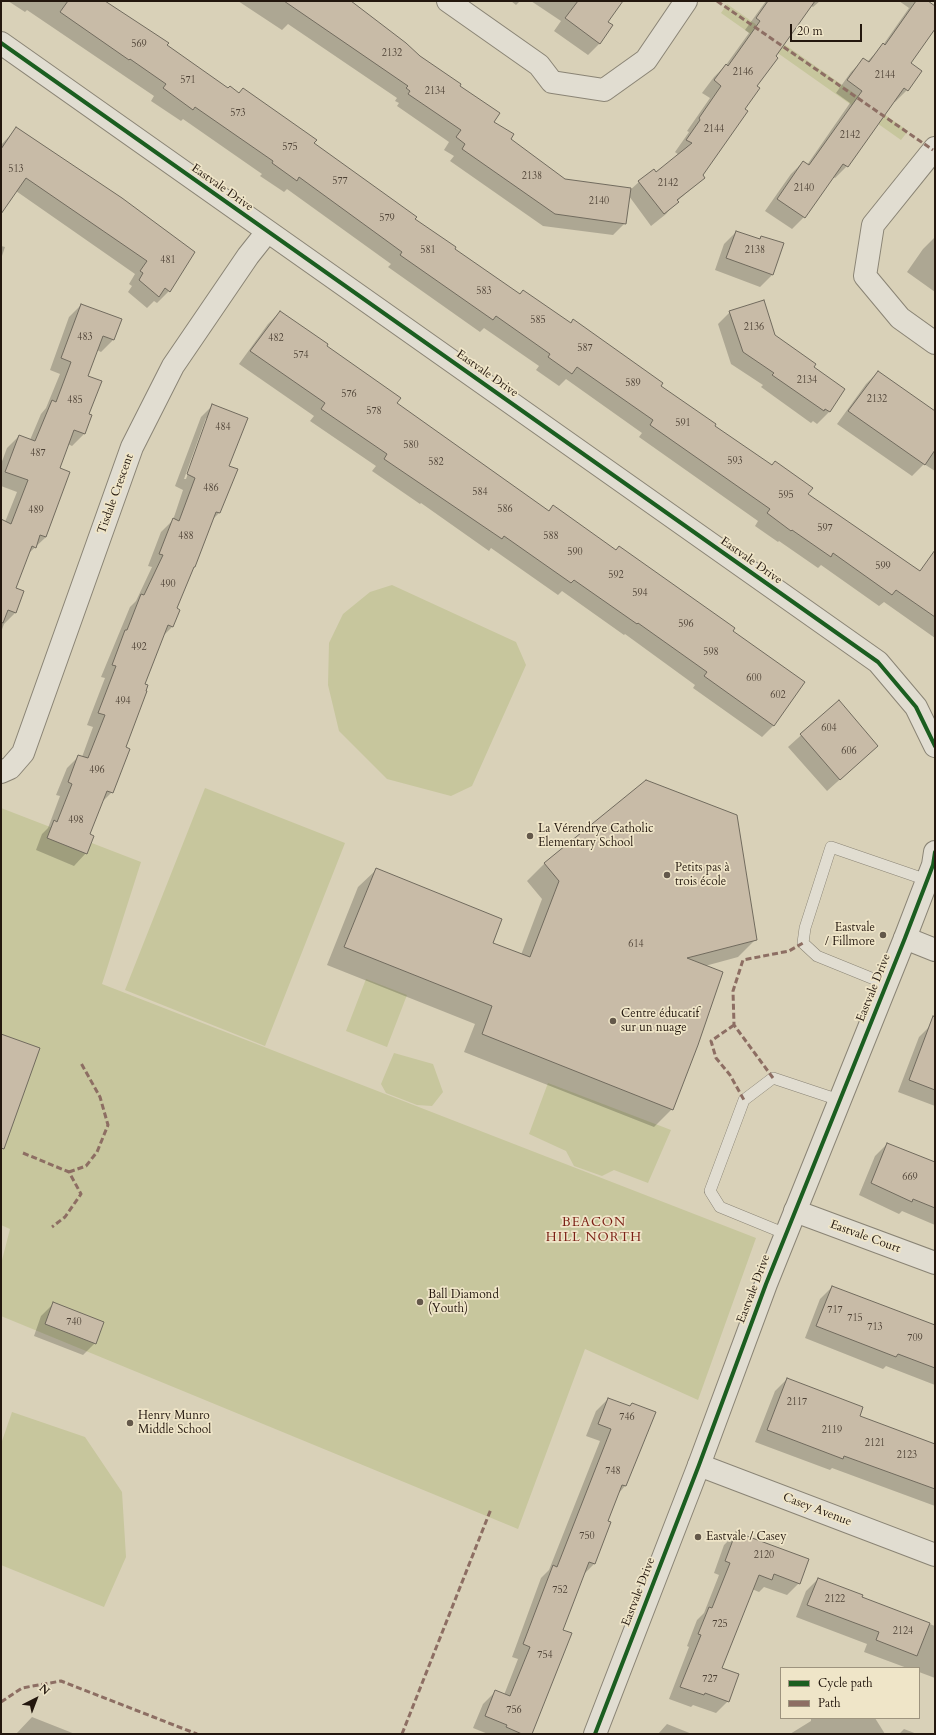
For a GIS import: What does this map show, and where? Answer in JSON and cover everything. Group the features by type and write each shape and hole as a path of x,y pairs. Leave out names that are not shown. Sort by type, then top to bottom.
{"street":[{"path":"448,1 539,65 552,82 604,90 646,60 686,1"},
{"name":"Eastvale Drive","path":"3,50 267,232 878,662 916,707 935,746"},
{"path":"935,148 873,225 865,276 900,318 935,343"},
{"name":"Tisdale Crescent","path":"1,772 10,768 23,753 136,441 172,366 248,256 267,232"},
{"name":"Eastvale Drive","path":"595,1734 786,1234 905,938 933,865 935,852"},
{"path":"905,938 935,950"},
{"name":"Eastvale Court","path":"795,1211 935,1263"},
{"name":"Casey Avenue","path":"698,1464 935,1554"}],"lane":[{"path":"886,984 817,956 803,943 805,928 831,847 927,880"},
{"path":"786,1234 720,1207 710,1191 744,1100 773,1078 839,1100"}],"green space":[{"path":"727,4 908,131 901,140 721,13"},
{"path":"392,585 516,642 526,665 472,786 451,796 387,779 339,731 328,685 329,643 343,614 370,592"},
{"path":"205,788 345,843 265,1046 125,990"},
{"path":"1,808 141,862 102,984 756,1238 698,1400 585,1349 518,1529 1,1316 1,1264 10,1229 1,1225"},
{"path":"366,979 407,995 387,1047 346,1031"},
{"path":"394,1053 433,1064 443,1092 432,1106 417,1105 386,1093 381,1084"},
{"path":"548,1083 671,1130 648,1183 614,1170 602,1176 574,1166 566,1151 529,1134"},
{"path":"12,1412 85,1437 122,1492 126,1557 104,1607 1,1565 1,1444"}],"building":[{"path":"68,1 105,1 169,43 167,45 228,88 230,86 239,93 243,88 317,140 314,143 417,217 415,219 456,247 455,249 520,294 523,290 571,323 573,319 663,383 661,386 716,424 715,426 772,465 775,461 813,488 808,494 920,571 935,550 935,617 896,590 892,595 833,553 831,557 792,530 791,531 767,513 770,509 650,425 653,420 577,367 572,374 548,357 550,354 496,316 493,320 400,255 402,252 299,177 297,181 272,163 273,161 195,107 193,110 163,88 166,84 60,12"},
{"path":"284,1 351,1 406,43 420,56 461,84 460,86 500,113 494,122 514,134 511,139 565,179 631,188 626,224 555,214 462,149 465,144 456,137 461,130 408,94 410,91 406,88 408,86"},
{"path":"578,1 623,1 608,22 613,25 600,44 565,18"},
{"path":"768,1 815,1 776,56 778,58 757,86 760,88 745,109 748,111 703,175 705,178 677,200 679,202 664,214 638,181 654,169 656,172 692,143 686,140 721,86 714,80 726,64 728,66 760,21 756,18"},
{"path":"916,1 928,1 935,6 935,29 911,63 922,71 908,91 904,88 848,167 843,164 805,218 777,199 803,161 809,165 862,91 847,80 863,58 869,62 883,43 885,45"},
{"path":"16,127 122,198 195,252 170,292 165,288 159,297 139,280 143,273 140,271 147,261 26,178 1,214 1,149"},
{"path":"736,231 760,239 761,236 784,243 773,275 726,258"},
{"path":"764,300 775,335 816,364 814,367 845,389 830,412 825,409 824,411 772,375 774,373 743,352 729,311"},
{"path":"81,304 122,319 114,340 103,336 88,376 102,381 89,414 92,415 85,434 74,430 60,468 70,472 46,537 40,535 36,548 32,546 16,588 24,591 16,613 8,610 3,623 1,622 1,519 11,524 28,480 5,472 19,435 35,441 52,400 56,402 71,362 61,358"},
{"path":"280,311 328,344 327,346 401,398 397,403 549,511 553,505 616,550 619,546 735,628 733,631 805,682 774,726 704,676 707,672 638,623 637,624 574,580 571,583 504,536 502,539 384,459 387,454 321,409 325,403 250,351"},
{"path":"878,371 935,411 935,450 925,465 848,411"},
{"path":"212,404 248,418 229,466 238,469 220,513 216,512 195,567 177,608 180,610 173,627 168,625 145,684 148,685 147,691 126,747 130,749 113,793 107,791 90,834 94,836 87,854 47,838 54,820 57,822 72,784 68,782 78,755 88,758 105,715 98,713 116,666 112,665 125,630 127,630 141,594 144,595 163,555 159,554 173,518 179,521 195,478 187,474"},
{"path":"839,700 878,746 840,780 800,734"},
{"path":"646,780 737,815 757,940 687,958 723,972 698,1045 673,1110 482,1034 492,1006 344,947 376,868 502,919 493,943 530,957 559,881 544,863"},
{"path":"933,1016 935,1017 935,1090 909,1080"},
{"path":"1,1034 40,1048 4,1149 1,1148"},
{"path":"887,1143 935,1162 935,1208 913,1199 912,1202 871,1183"},
{"path":"832,1286 935,1325 935,1368 898,1354 896,1357 816,1326"},
{"path":"53,1302 104,1322 96,1344 45,1324"},
{"path":"787,1378 863,1407 860,1416 935,1444 935,1489 844,1456 843,1459 767,1430"},
{"path":"608,1398 630,1406 632,1403 656,1412 626,1486 622,1485 608,1521 611,1522 595,1564 589,1562 563,1630 572,1633 532,1734 522,1734 506,1727 507,1725 485,1716 495,1690 510,1696 530,1647 523,1644 553,1565 557,1567 611,1429 598,1424"},
{"path":"736,1532 809,1559 800,1584 774,1574 772,1580 759,1575 722,1668 739,1674 729,1702 705,1693 704,1695 680,1687 701,1635 698,1634 709,1607 712,1608 730,1563 725,1561"},
{"path":"818,1578 863,1595 862,1597 930,1623 917,1656 876,1640 879,1632 807,1605"}],"marked path":[{"path":"717,1 933,150"},
{"path":"773,1078 734,1025 733,991 743,960 789,951 803,943"},
{"path":"734,1025 711,1041 716,1058 730,1075 744,1100"},
{"path":"69,1172 86,1166 97,1152 108,1125 100,1097 81,1063"},
{"path":"23,1153 69,1172 81,1194 65,1217 52,1227"},
{"path":"402,1734 491,1509"},
{"path":"1,1702 22,1688 61,1681 197,1734"}],"cycle path":[{"path":"1,43 878,662 916,707 935,746"},
{"path":"595,1734 699,1465 766,1284 905,938 933,865 935,852"}],"place":[{"name":"La Vérendrye Catholic Elementary School","path":"530,836"},
{"name":"Petits pas à trois école","path":"667,875"},
{"name":"Eastvale / Fillmore","path":"883,935"},
{"name":"Centre éducatif sur un nuage","path":"613,1021"},
{"name":"Ball Diamond (Youth)","path":"420,1302"},
{"name":"Henry Munro Middle School","path":"130,1423"},
{"name":"Eastvale / Casey","path":"698,1537"}],"district":[{"name":"BEACON HILL NORTH","path":"594,1230"}]}
